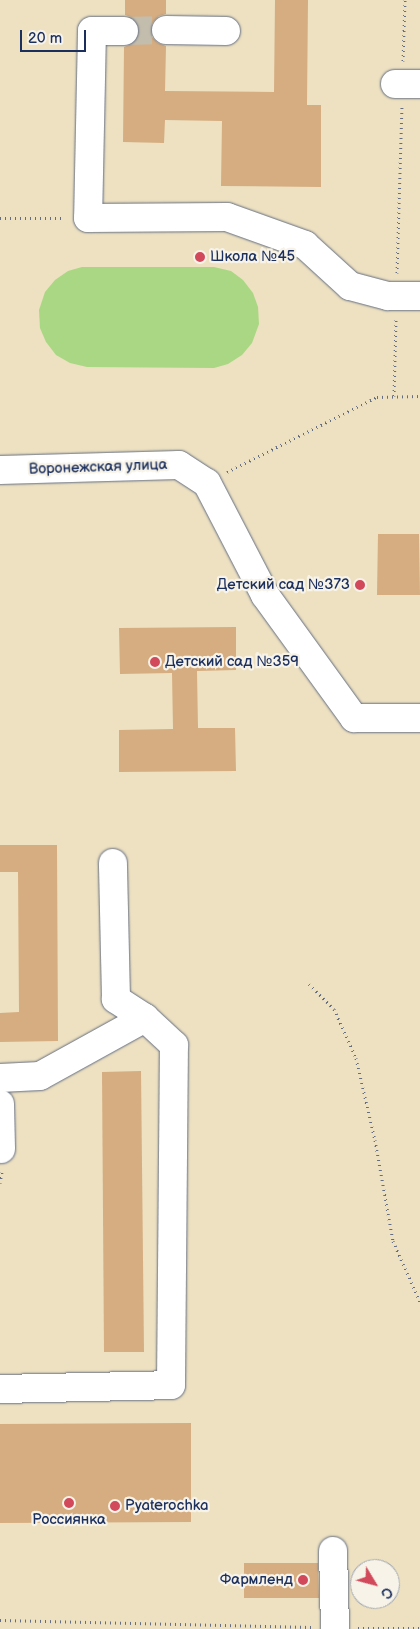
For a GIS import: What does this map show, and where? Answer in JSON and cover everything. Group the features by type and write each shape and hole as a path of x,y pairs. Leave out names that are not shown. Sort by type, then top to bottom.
{"street":[{"path":"166,30 226,31"},
{"path":"124,31 92,31 88,218 226,218 305,245 350,286 388,296 408,296"},
{"name":"Воронежская улица","path":"0,470 179,465 206,483 265,595 354,718 420,718"},
{"path":"0,1389 171,1385 174,1045 145,1018 116,999 112,863"},
{"path":"0,1078 40,1076 145,1018"},
{"path":"0,1104 1,1149"},
{"path":"333,1551 335,1628"}],"path":[{"path":"394,396 408,296 405,0"},
{"path":"0,218 88,218"},
{"path":"206,483 377,397 420,396"},
{"path":"309,984 334,1008 356,1058 375,1140 392,1241 420,1302"},
{"path":"0,1620 335,1628 420,1628"}],"green space":[{"path":"82,267 214,267 231,271 243,280 253,293 258,307 259,324 252,343 242,355 228,364 214,368 87,367 70,363 56,355 46,342 40,328 39,310 45,292 55,280 68,271"}],"building":[{"path":"125,0 166,0 166,14 159,16 153,22 150,30 152,37 158,43 166,46 165,91 274,92 275,0 308,0 307,105 321,105 321,187 221,186 222,121 165,120 164,143 123,142 124,47 132,44 138,38 140,31 137,23 131,17 125,15"},
{"path":"378,534 419,534 420,595 377,595"},
{"path":"236,627 236,670 197,671 198,728 235,728 236,771 119,772 119,730 173,729 172,673 120,674 119,628"},
{"path":"0,845 57,845 58,1041 0,1042 0,1013 19,1012 18,872 0,872"},
{"path":"141,1071 144,1352 104,1352 102,1072"},
{"path":"191,1423 191,1522 0,1523 0,1424"},
{"path":"244,1563 318,1563 319,1598 244,1598"}],"tunnel":[{"path":"124,31 166,30"}],"place":[{"name":"Школа №45","path":"200,257"},
{"name":"Детский сад №373","path":"360,585"},
{"name":"Детский сад №359","path":"155,662"},
{"name":"Россиянка","path":"69,1503"},
{"name":"Pyaterochka","path":"115,1506"},
{"name":"Фармленд","path":"303,1580"}]}
